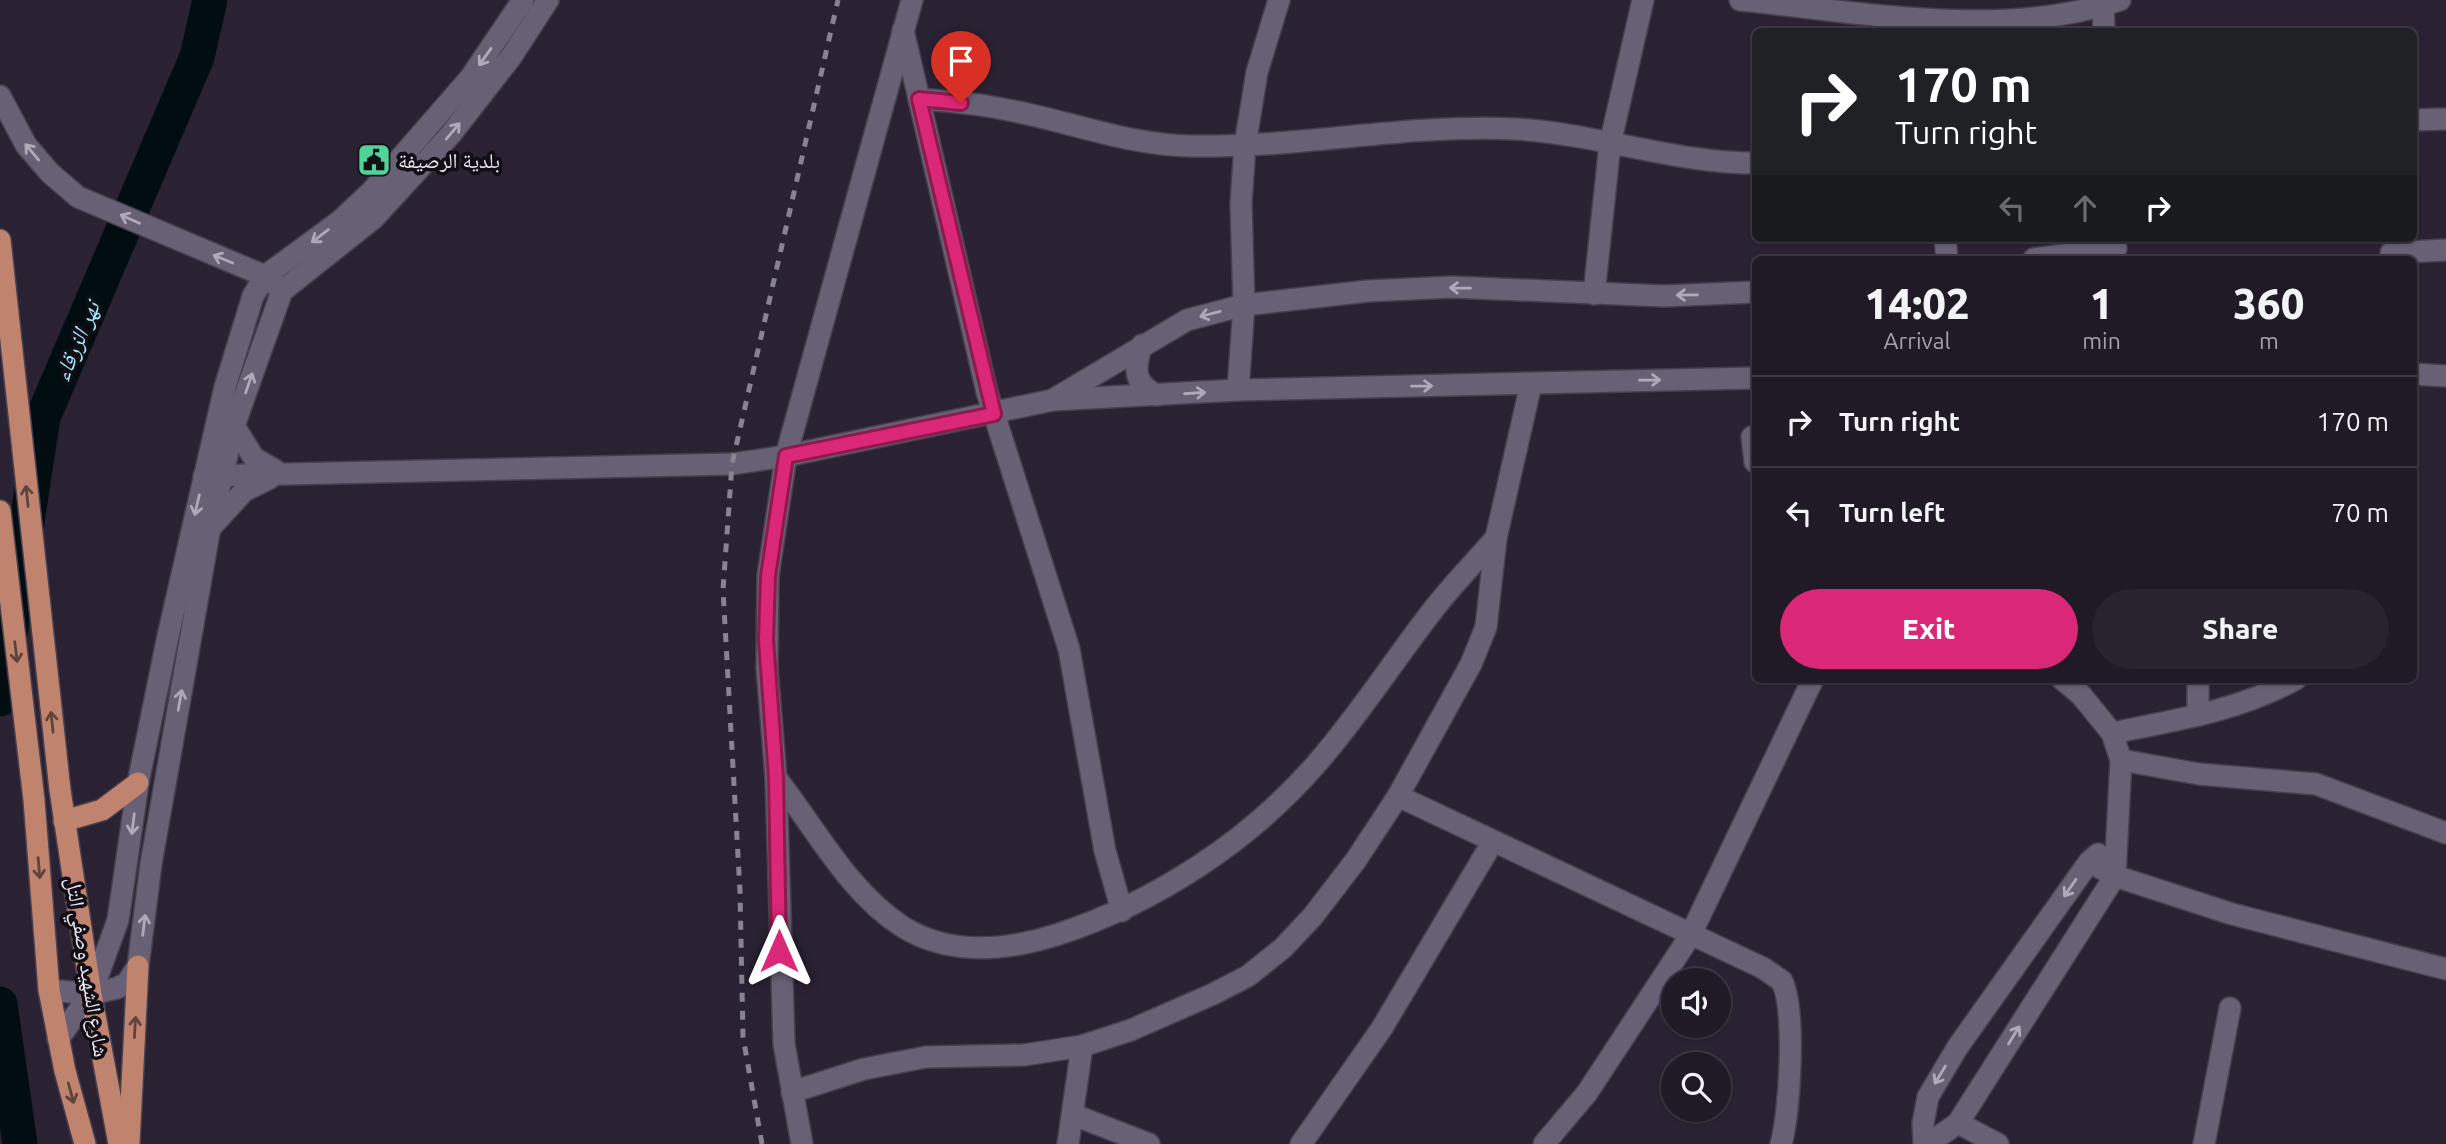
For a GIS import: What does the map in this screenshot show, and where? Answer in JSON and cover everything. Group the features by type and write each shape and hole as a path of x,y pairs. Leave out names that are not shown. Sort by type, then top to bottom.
{"main road":[{"name":"شارع الشهيد وصفي التل","path":"0,240 64,821 91,994 119,1144"},
{"name":"شارع الشهيد وصفي التل","path":"0,511 34,800 49,990 58,1039 85,1144"},
{"path":"64,821 102,810 138,783"},
{"path":"129,1144 138,966"}],"street":[{"path":"58,1039 91,994 118,920 138,783 213,472 245,315 265,276 340,221 471,77 523,0"},
{"path":"49,990 91,994 127,983 138,966 152,864 210,527 213,472 234,426 282,291 374,218 442,144 512,57 548,0"},
{"path":"802,1144 784,1044 779,951 776,778 767,668 768,584 786,456 912,0"},
{"path":"1238,390 1244,305 1241,203 1245,145 1256,72 1279,0"},
{"path":"1594,294 1610,144 1643,0"},
{"path":"1740,0 1851,21 2029,20 2108,2 2105,28"},
{"path":"903,28 994,414 1069,649 1105,851 1122,911"},
{"path":"0,96 26,145 50,173 78,197 265,276 282,291"},
{"path":"919,99 1004,109 1139,141 1188,146 1245,145 1438,128 1516,129 1721,162 1752,163"},
{"path":"2417,120 2446,119"},
{"path":"2056,256 2116,248"},
{"path":"2390,250 2446,250"},
{"path":"1053,400 1187,320 1244,305 1368,291 1452,287 1594,294 1752,292"},
{"path":"1142,345 1137,359 1137,377 1145,389 1157,395"},
{"path":"2417,374 2446,376"},
{"path":"213,472 711,466 786,456 1053,400 1238,390 1752,378"},
{"path":"792,1093 864,1069 926,1057 1024,1055 1082,1046 1175,1013 1248,976 1283,948 1313,916 1356,860 1398,796 1471,664 1486,627 1496,538 1531,384"},
{"path":"234,426 254,458 277,473"},
{"path":"210,527 244,491 277,473"},
{"path":"776,778 863,890 888,915 916,934 966,948 1000,948 1046,938 1122,911 1185,874 1253,825 1299,782 1334,743 1435,607 1496,538"},
{"path":"1544,1144 1587,1093 1690,936 1811,683"},
{"path":"2067,683 2081,695 2112,733 2121,760 2115,876 1958,1123 1926,1144 1923,1123 1928,1097 1957,1048 2089,862 2116,839"},
{"path":"2198,683 2198,715"},
{"path":"2112,733 2198,715 2267,695 2289,683"},
{"path":"2121,760 2199,774 2316,784 2446,833"},
{"path":"1398,796 1492,843 1763,968 1782,981 1786,990 1787,1122 1782,1144"},
{"path":"1301,1144 1382,1028 1492,843"},
{"path":"2089,862 2115,876 2232,914 2446,969"},
{"path":"2204,1144 2230,1008"},
{"path":"1068,1144 1082,1046"},
{"path":"1074,1115 1149,1144"},
{"path":"1958,1123 1994,1144"}],"waterway":[{"name":"نهر الزرقاء","path":"0,699 43,417 197,57 210,0"},
{"name":"نهر الزرقاء","path":"0,1004 20,1144"}],"railway":[{"path":"762,1144 743,1037 740,891 723,590 732,464 838,0"}],"place":[{"name":"بلدية الرصيفة","path":"374,160"}],"route":[{"path":"779,951 776,778 766,640 768,576 786,456 994,414 919,99 961,103"}]}
